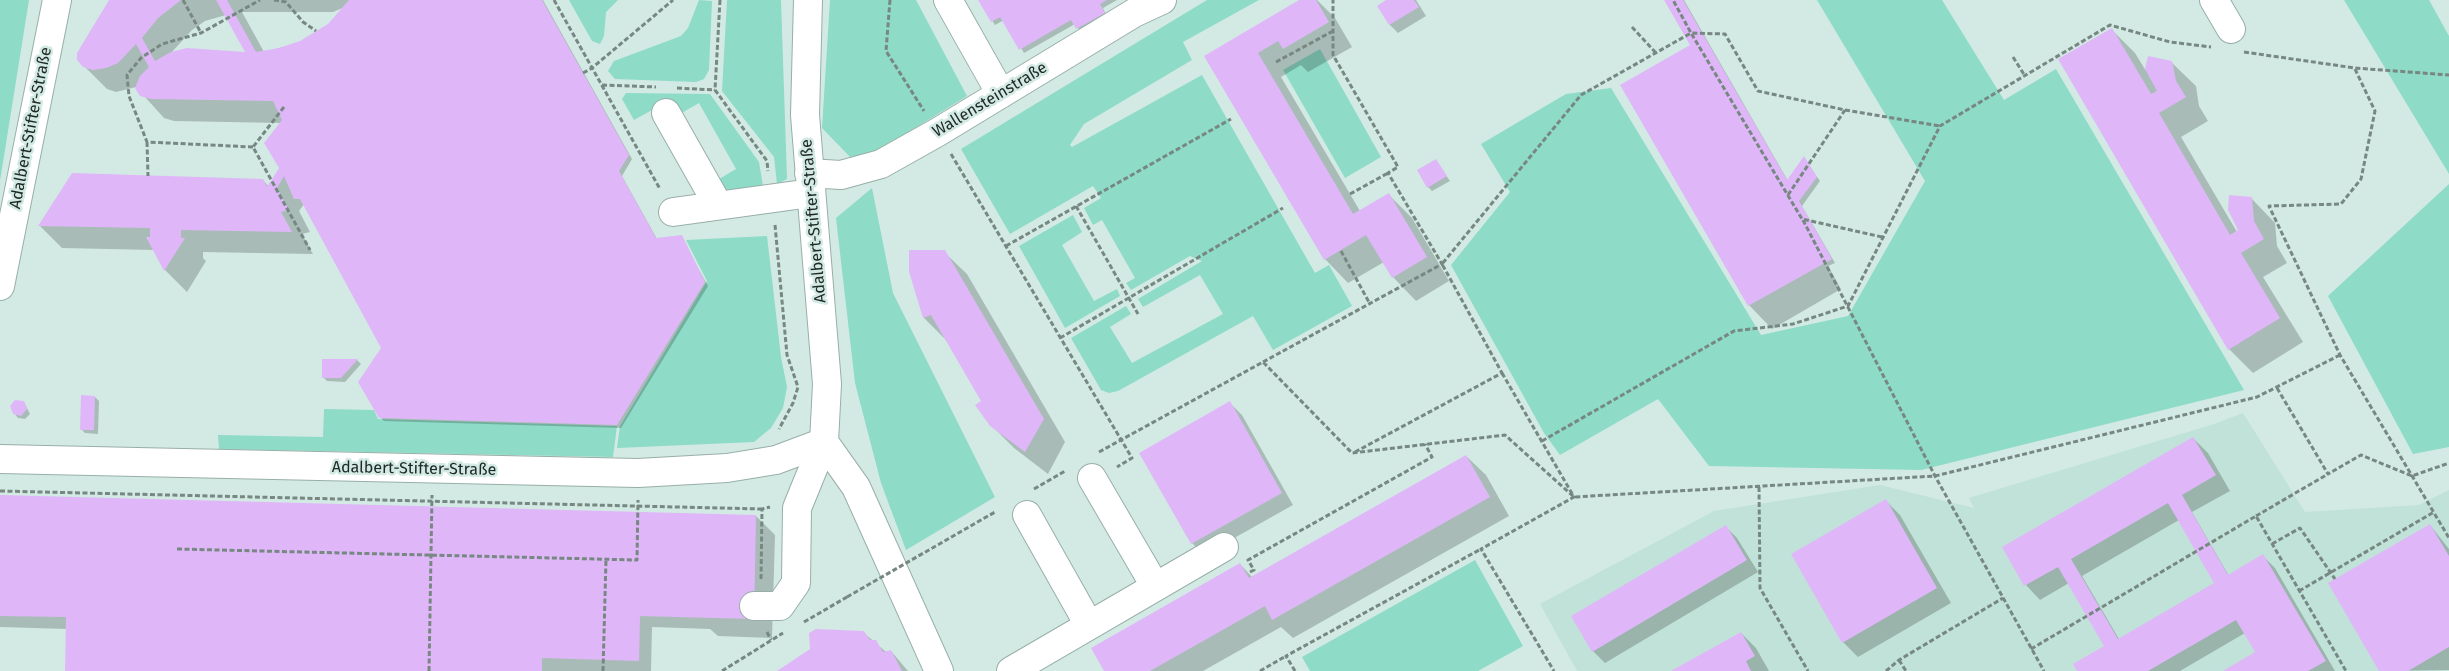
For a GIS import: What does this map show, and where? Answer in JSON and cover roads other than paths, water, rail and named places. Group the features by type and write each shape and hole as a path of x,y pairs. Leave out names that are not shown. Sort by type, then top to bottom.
{"street":[{"name":"Adalbert-Stifter-Straße","path":"0,286 56,0"},
{"name":"Adalbert-Stifter-Straße","path":"0,459 638,473 727,468 776,460 824,442 827,384 805,115 808,0"},
{"path":"948,0 1001,94"},
{"name":"Wallensteinstraße","path":"673,212 772,197 810,183 881,164 938,132 1134,13 1162,0"},
{"path":"2214,0 2229,43"},
{"path":"666,113 718,204"},
{"path":"758,606 780,606 796,584 797,508 824,442"},
{"path":"824,442 856,487 939,671"},
{"path":"1092,468 1155,586"},
{"path":"1019,505 1089,625"},
{"path":"1011,671 1224,547"}]}
